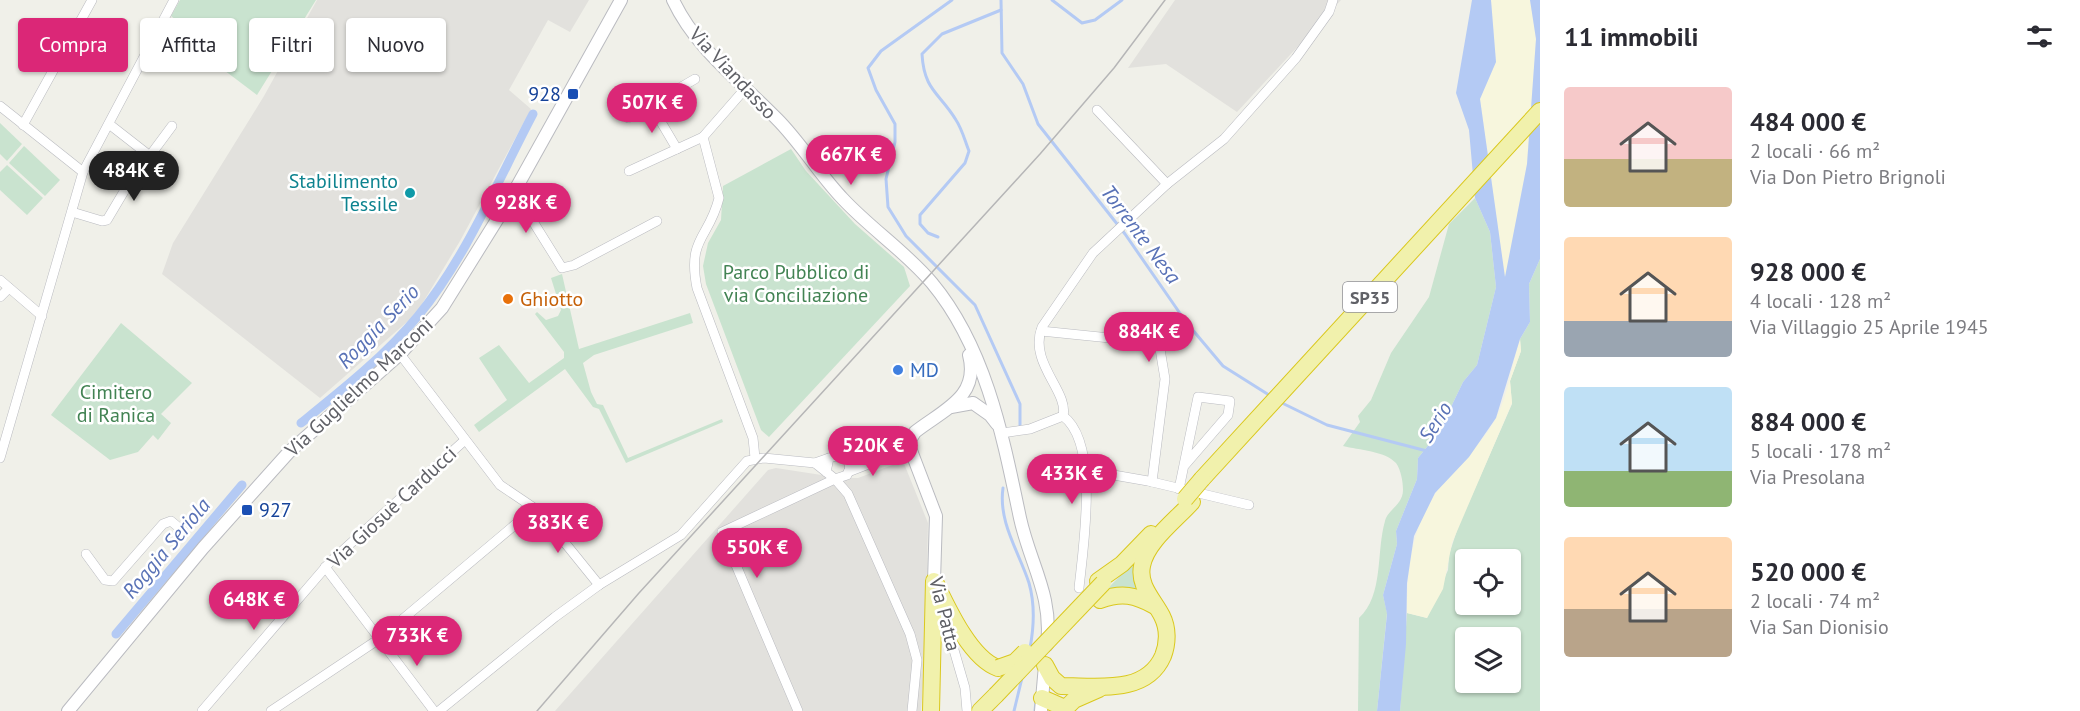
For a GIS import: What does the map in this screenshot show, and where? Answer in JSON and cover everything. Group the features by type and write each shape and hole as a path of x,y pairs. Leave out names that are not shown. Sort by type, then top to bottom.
{"highway":[{"name":"SP35","path":"980,711 1101,588 1185,497 1206,481 1269,407 1540,111"},
{"path":"1045,664 1052,678 1061,686 1131,684 1145,679 1157,668 1167,640 1166,628 1143,584 1142,564 1148,550 1185,497"},
{"path":"934,581 976,652 988,665 998,668 1015,662 1101,588 1116,594 1130,595 1156,607"},
{"path":"931,711 934,581"},
{"path":"1041,705 1061,686"},
{"path":"1041,705 1064,709 1092,691 1112,686"}],"street":[{"path":"23,125 92,0"},
{"path":"0,458 83,172 174,0"},
{"name":"Via Guglielmo Marconi","path":"68,711 199,545 289,452 400,354 442,308 514,191 621,0"},
{"name":"Via Viandasso","path":"674,0 682,19 744,90 777,119 849,206 930,280 954,313 963,330 1002,433 1022,527 1047,605 1041,705"},
{"path":"1079,588 1085,524 1085,470 1079,439 1071,421 1064,416 1062,402 1041,355 1041,331 1093,253 1127,218 1224,140 1296,58 1329,12 1333,0"},
{"path":"628,118 694,79"},
{"path":"628,171 703,137 744,90"},
{"path":"651,105 677,149"},
{"path":"0,106 83,172"},
{"path":"1097,110 1167,184"},
{"path":"109,124 150,156"},
{"path":"72,212 102,221 107,220 172,126"},
{"path":"703,137 719,198 697,243 694,273 697,288 753,438 755,458"},
{"path":"514,191 557,264 562,268 574,266 657,221"},
{"path":"0,280 42,316"},
{"path":"0,297 9,288"},
{"path":"963,330 972,375 968,399"},
{"path":"1041,331 1160,343 1165,379 1152,482"},
{"path":"400,354 500,485 547,519 599,585"},
{"path":"798,711 722,532 819,485 830,475 848,473 910,448 910,440 915,432 945,410 968,399 978,390 988,391"},
{"path":"1184,466 1228,415 1230,401 1198,397 1184,466 1185,497"},
{"path":"968,399 990,415 1002,433 1030,429 1064,416"},
{"name":"Via Giosuè Carducci","path":"202,711 325,567 465,440"},
{"name":"Via Patta","path":"910,448 936,516 934,581 965,688 967,711"},
{"path":"439,711 555,617 599,585 681,535 747,461 755,458 815,463 841,455 888,456"},
{"path":"841,455 848,461 848,494"},
{"path":"829,458 830,475"},
{"path":"815,463 848,494 910,634 917,660 912,711"},
{"path":"1085,470 1152,482 1185,497 1249,505"},
{"path":"271,711 379,639 523,518 531,507"},
{"path":"86,554 105,580 114,581 163,524 171,521 183,531"},
{"path":"325,567 434,711"}],"shaded area":[{"name":"Stabilimento Tessile","path":"317,0 589,0 570,32 548,20 509,90 531,109 460,241 416,314 320,398 162,274 173,243 277,72 334,72 334,18 307,18"},
{"path":"1175,0 1341,0 1237,112 1166,64 1128,68"},
{"path":"903,461 928,523 925,656 921,711 555,711 768,470 776,468 841,478 858,478"}],"green space":[{"path":"180,0 316,0 305,18 249,18 249,72 271,72 257,95 227,72 237,72 237,18 174,18 171,16"},
{"path":"0,123 22,144 7,161 0,154"},
{"path":"24,146 60,180 45,196 9,163"},
{"name":"Parco Pubblico di via Conciliazione","path":"791,149 806,171 855,224 904,267 910,286 769,437 761,430 706,284 703,266 708,243 721,220 723,186"},
{"path":"7,165 43,198 27,215 0,190 0,172"},
{"path":"1475,198 1490,232 1496,287 1477,365 1463,382 1439,432 1418,458 1417,479 1396,531 1397,544 1383,595 1387,613 1377,711 1358,711 1359,618 1367,608 1376,585 1385,521 1401,499 1403,487 1399,469 1391,459 1379,453 1343,446 1360,422 1358,416 1371,400 1391,353 1429,297 1449,224"},
{"path":"1540,259 1540,711 1400,711 1407,613 1427,618 1448,570 1449,555 1458,527 1512,404 1510,381 1521,351 1520,339 1530,322 1529,284"},
{"path":"562,274 579,349 690,313 693,323 594,355 583,363 591,392 597,404 603,405 628,458 722,419 723,422 626,463 599,409 593,407 565,369 479,432 474,425 507,400 479,358 499,345 529,383 564,358 564,352 535,314 537,312 546,320 558,316 561,310 551,278"},
{"name":"Cimitero di Ranica","path":"121,323 192,383 161,414 171,423 158,440 153,435 138,452 110,460 51,415"},
{"path":"1140,556 1145,595 1101,595"}],"sand":[{"path":"1491,0 1530,0 1536,39 1527,164 1505,279 1480,99 1496,62"},
{"path":"1520,339 1521,351 1510,381 1512,403 1452,543 1443,589 1427,618 1407,613 1412,551 1420,522 1435,494 1483,438 1496,418 1507,389"}],"water":[{"path":"1472,0 1491,0 1496,62 1480,99 1505,277 1527,164 1536,39 1530,0 1540,0 1540,259 1529,284 1530,322 1520,339 1496,418 1469,457 1435,493 1414,536 1407,583 1406,644 1400,711 1377,711 1387,614 1383,595 1397,544 1396,531 1417,479 1418,458 1439,432 1463,382 1477,365 1496,287 1490,232 1475,198 1469,130 1456,93"}],"waterway":[{"path":"952,0 881,51 868,68 876,90 895,124 895,142 886,179 888,207 906,236 975,305 1020,404 1020,425"},
{"name":"Torrente Nesa","path":"1001,0 1002,53 1023,84 1038,124 1125,234 1186,322 1223,366 1269,395"},
{"path":"1052,0 1082,23 1095,20 1122,0"},
{"path":"938,237 928,233 920,224 920,215 965,163 969,151 958,124 929,84 922,54 942,34 1001,10"},
{"name":"Roggia Serio","path":"301,423 377,359 418,316 466,244 533,114"},
{"name":"Torrente Nesa","path":"1280,402 1327,425 1427,451"},
{"name":"Roggia Seriola","path":"116,634 242,485"},
{"path":"1003,488 1002,501 1006,525 1031,591 1033,616 1030,648"},
{"path":"1014,711 1022,678"},
{"path":"1035,711 1036,701"}],"tram line":[{"path":"537,711 639,593 1040,154 1114,68 1165,0"}],"place":[{"name":"928","path":"573,94"},
{"name":"Stabilimento Tessile","path":"410,193"},
{"name":"Ghiotto","path":"508,299"},
{"name":"MD","path":"898,370"},
{"name":"927","path":"247,510"}],"water label":[{"name":"Serio","path":"1435,422"}]}
